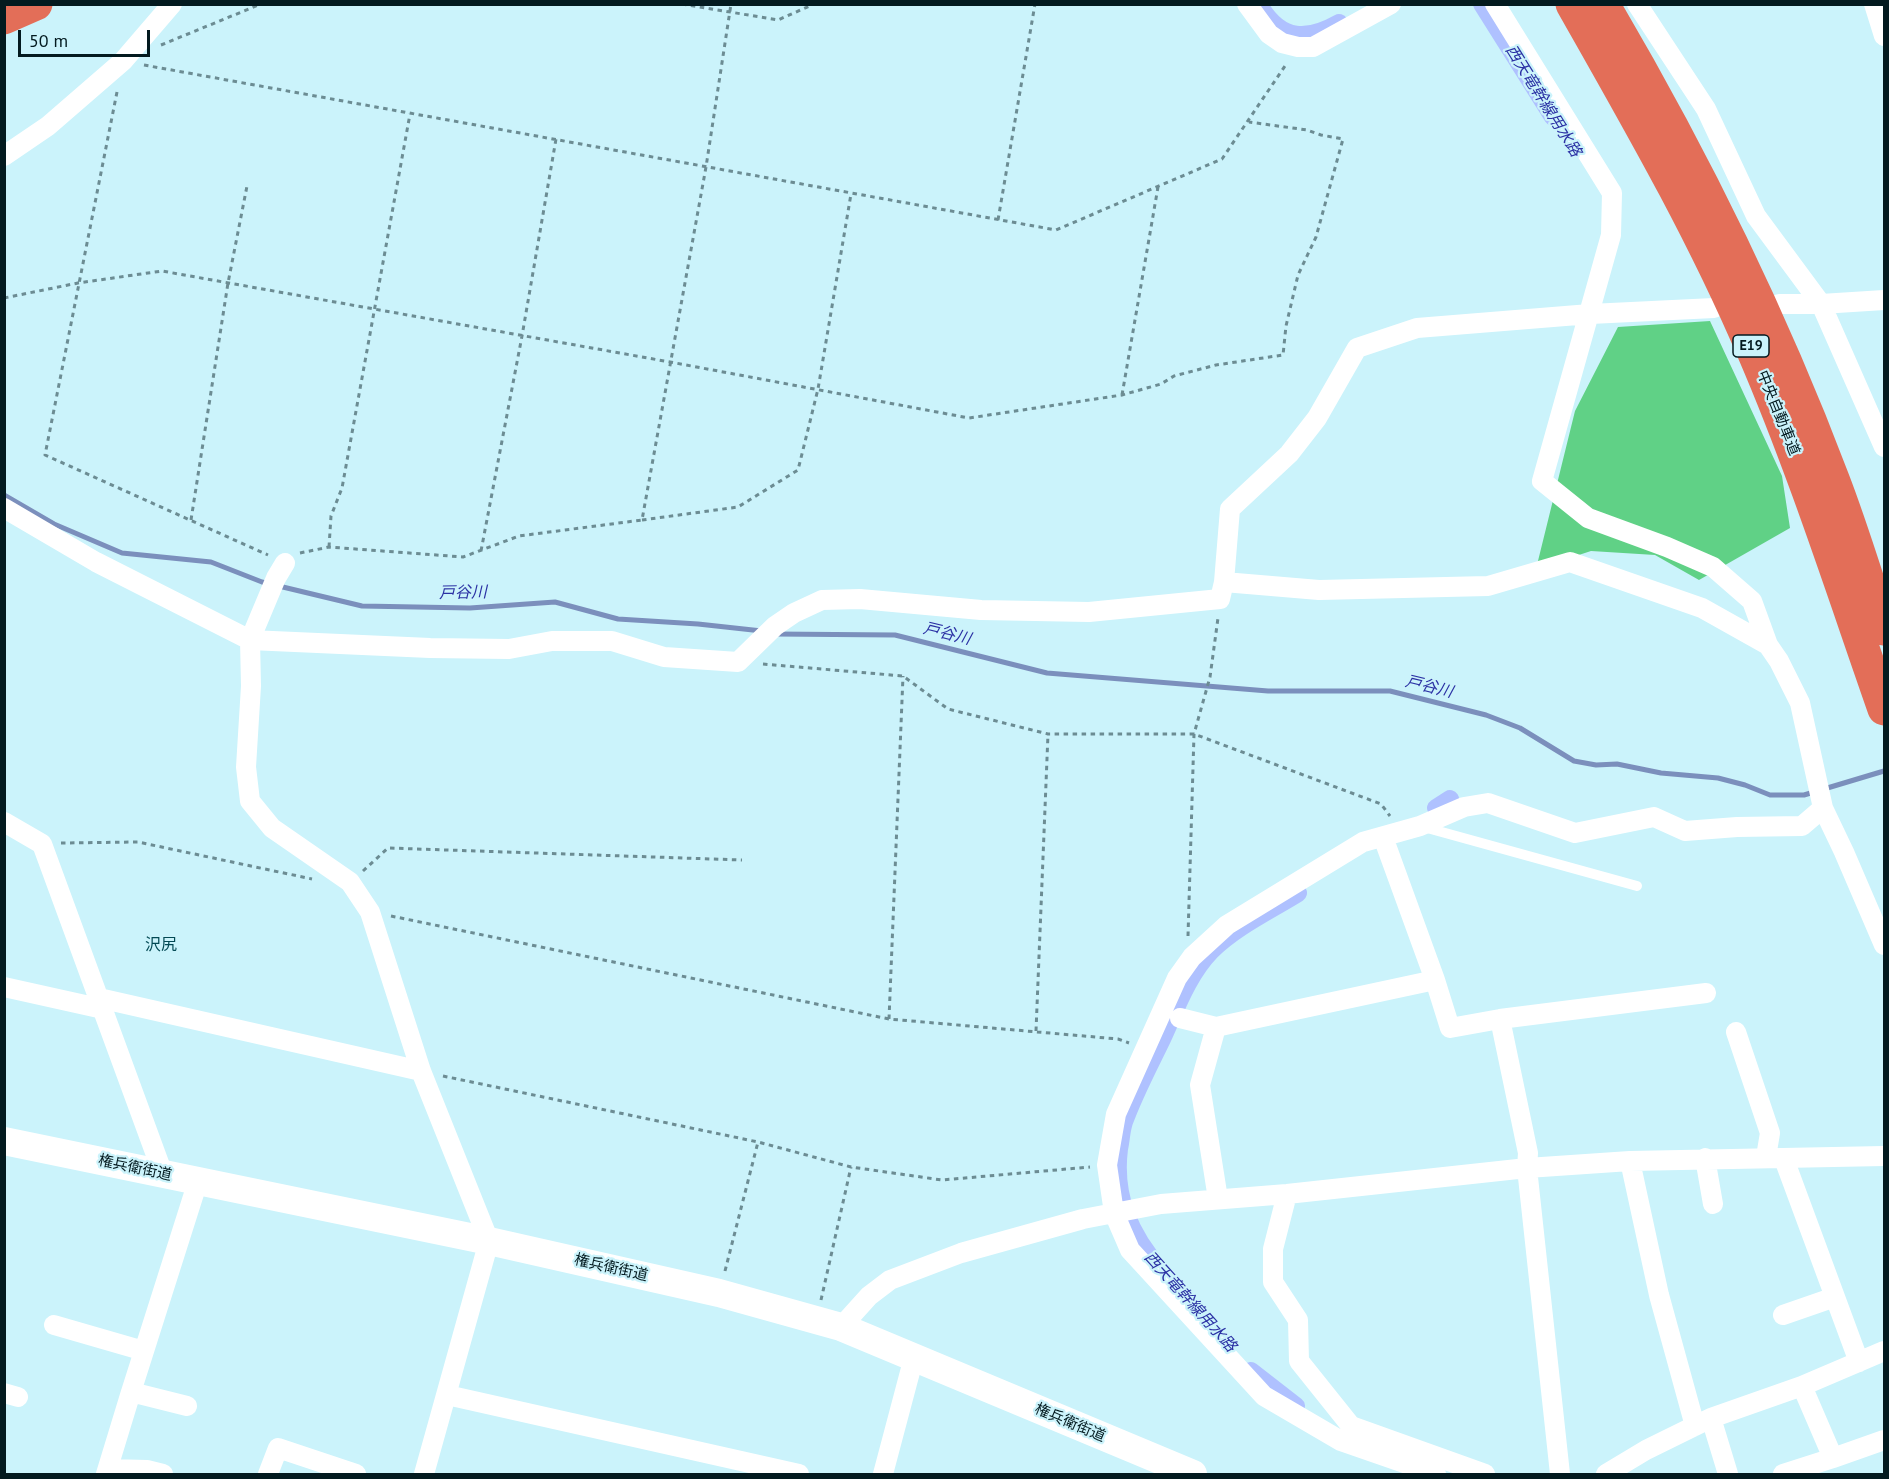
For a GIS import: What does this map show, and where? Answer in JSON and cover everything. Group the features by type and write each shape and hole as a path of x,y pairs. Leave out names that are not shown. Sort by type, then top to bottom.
{"highway":[{"path":"4,18 36,4"},
{"name":"中央自動車道","path":"1572,4 1682,204 1753,350 1806,486 1884,709"},
{"name":"中央自動車道","path":"1603,4 1664,112 1778,343 1833,479 1884,629"}],"street":[{"path":"4,156 48,126 123,61 172,4"},
{"path":"1247,4 1269,34 1282,43 1313,47 1391,4"},
{"path":"1495,4 1612,194 1611,235 1542,481 1588,518 1667,547 1713,567 1752,601 1768,645 1779,661 1800,703 1822,805 1884,945"},
{"path":"1637,4 1706,109 1756,216 1821,304 1884,447"},
{"path":"1874,4 1884,36"},
{"path":"1779,304 1884,300"},
{"path":"1222,591 1230,509 1289,454 1317,418 1357,348 1417,328 1590,314 1714,308"},
{"path":"4,508 96,562 250,640 509,649 552,641 612,641 663,657 738,662 768,632 794,613 822,600 860,599 981,610 1089,612 1222,591 1488,586 1570,562 1702,608 1768,645"},
{"path":"281,570 250,640 246,767 250,801 272,828 350,882 370,912 421,1071 489,1241 424,1474"},
{"path":"1436,1474 1341,1441 1264,1396 1130,1250 1114,1213 1107,1165 1116,1114 1177,978 1192,957 1227,925 1363,842 1420,826 1464,807 1488,803 1575,833 1654,818 1685,831 1802,826 1822,805"},
{"path":"4,822 36,840 101,1004 163,1174"},
{"path":"4,836 36,840"},
{"path":"1383,837 1450,1028 1500,1019 1706,993"},
{"path":"1180,1018 1216,1028 1435,980"},
{"path":"4,987 101,1004 421,1071"},
{"path":"1500,1019 1528,1153 1527,1168 1560,1474"},
{"path":"1216,1028 1200,1085 1218,1199"},
{"path":"1736,1032 1770,1133 1775,1158 1835,1297 1859,1362"},
{"name":"権兵衛街道","path":"4,1141 489,1241 719,1293 829,1324 914,1357 1190,1474"},
{"path":"829,1324 890,1280 961,1253 1083,1219 1161,1204 1287,1194 1527,1168 1630,1161 1884,1156"},
{"path":"1705,1158 1713,1204"},
{"path":"1630,1161 1659,1295 1703,1422 1728,1474"},
{"path":"163,1474 147,1470 107,1472 198,1181"},
{"path":"1287,1194 1273,1249 1273,1282 1298,1320 1299,1361 1351,1426 1485,1474"},
{"path":"1783,1316 1835,1297"},
{"path":"54,1325 144,1352"},
{"path":"1606,1474 1646,1450 1703,1422 1802,1386 1884,1351"},
{"path":"883,1474 914,1357"},
{"path":"1802,1386 1833,1458"},
{"path":"131,1392 187,1406"},
{"path":"447,1395 799,1474"},
{"path":"1783,1474 1884,1440"},
{"path":"268,1474 278,1448 356,1474"}],"lane":[{"path":"1420,826 1637,886"}],"path":[{"path":"123,61 261,4"},
{"path":"682,4 729,14 778,20 814,4"},
{"path":"642,520 706,167 731,4"},
{"path":"998,220 1035,4"},
{"path":"123,61 1056,230 1222,159 1298,46"},
{"path":"123,61 45,455 192,520 281,570 303,551 329,547 463,557 519,536 738,507 798,470 818,390 851,193"},
{"path":"329,547 331,516 342,488 410,114"},
{"path":"4,298 78,283 162,271 969,418 1122,395 1161,384 1173,376 1216,365 1283,355 1286,327 1298,276 1316,237 1343,139 1307,130 1249,122"},
{"path":"481,551 522,336 556,139"},
{"path":"192,520 228,283 247,186"},
{"path":"1122,395 1158,188"},
{"path":"1177,978 1188,934 1194,734 1210,677 1222,591"},
{"path":"738,662 903,676 948,709 1048,734 1194,734 1381,804 1391,818 1420,826"},
{"path":"889,1019 903,676"},
{"path":"1036,1031 1048,734"},
{"path":"36,840 138,842 322,881"},
{"path":"350,882 388,848 742,860"},
{"path":"370,912 889,1019 1118,1039 1144,1049"},
{"path":"421,1071 758,1142 851,1167 942,1180 1107,1165"},
{"path":"719,1293 758,1142"},
{"path":"829,1324 851,1167"}],"green space":[{"path":"1710,321 1782,476 1790,528 1699,580 1655,555 1591,551 1536,569 1575,411 1618,327"}],"waterway":[{"name":"西天竜幹線用水路","path":"1482,4 1553,117"},
{"name":"西天竜幹線用水路","path":"1261,8 1278,27 1296,35 1316,33 1339,23"},
{"name":"戸谷川","path":"4,495 54,524 122,553 211,562 262,582 362,606 470,608 555,602 618,619 762,631"},
{"name":"戸谷川","path":"774,634 895,635 1047,673 1268,691 1390,691 1486,715 1520,728 1574,761 1596,765 1617,764 1661,773 1718,778 1770,795 1804,795 1884,771"},
{"name":"西天竜幹線用水路","path":"1436,808 1450,799"},
{"name":"西天竜幹線用水路","path":"1161,1270 1133,1229 1121,1199 1118,1167 1124,1122 1195,971 1220,942 1298,893"},
{"name":"西天竜幹線用水路","path":"1251,1371 1296,1406"}],"district":[{"name":"沢尻","path":"161,945"}]}
